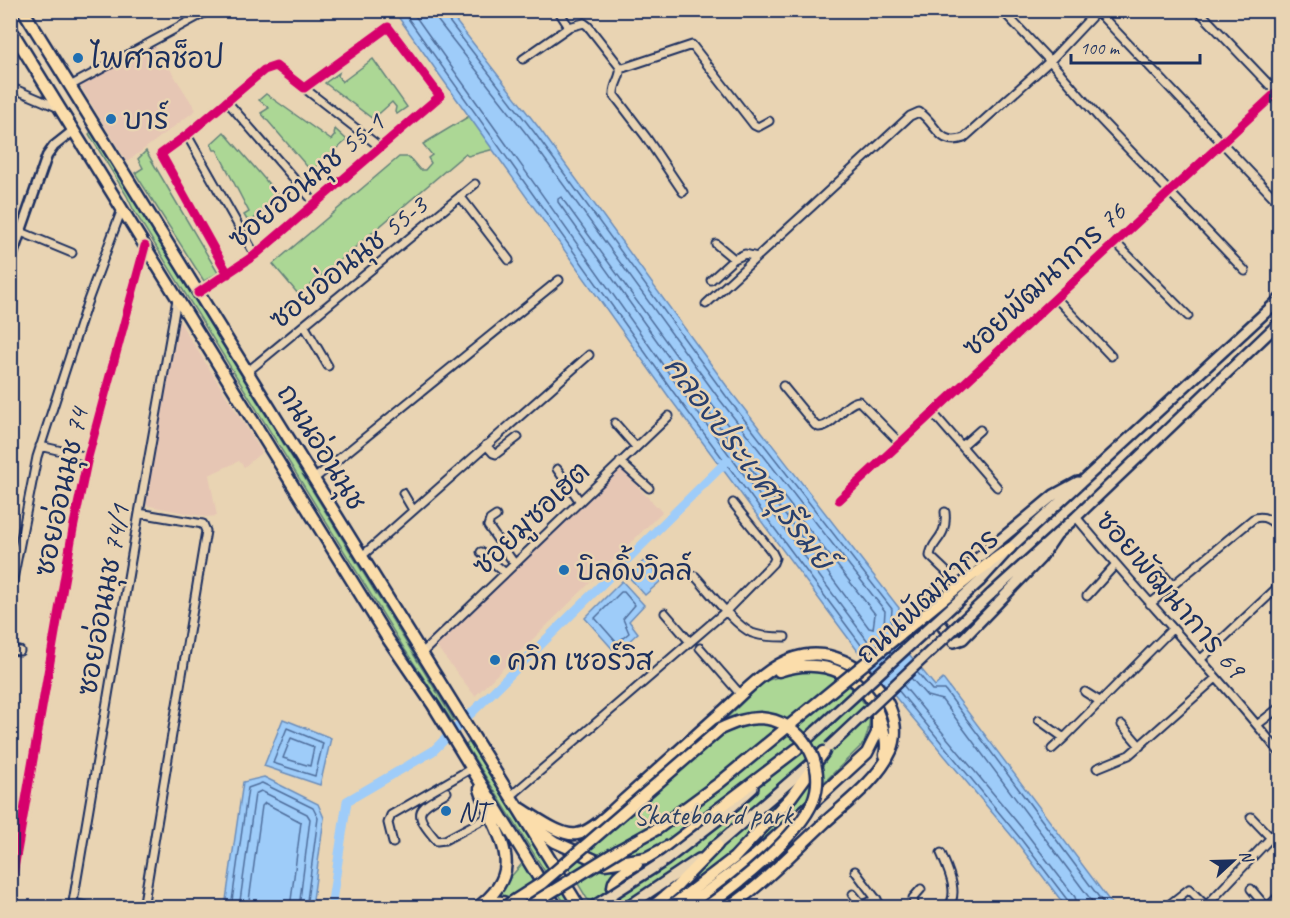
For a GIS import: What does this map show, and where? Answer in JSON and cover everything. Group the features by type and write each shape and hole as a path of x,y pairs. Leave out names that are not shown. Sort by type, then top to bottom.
{"main road":[{"name":"ถนนอ่อนนุช","path":"23,10 580,908"},
{"name":"ถนนอ่อนนุช","path":"10,28 388,639 434,705 557,908"},
{"path":"73,131 90,120"},
{"name":"ถนนพัฒนาการ","path":"1010,548 1280,299"},
{"name":"ถนนพัฒนาการ","path":"626,908 678,874 729,836 826,750 1076,517 1280,322"},
{"path":"1057,534 1041,560 963,639 954,642 932,613 928,605 930,598 1054,495 1088,478"},
{"path":"527,908 657,829 977,578 1010,548"},
{"name":"ถนนพัฒนาการ","path":"591,908 666,860 719,819 797,749 977,578"},
{"path":"518,806 567,834 582,833 618,805 741,695 785,661 806,654 825,654 849,663 879,688 892,715 894,741 890,752 879,771 767,878 728,908"},
{"path":"765,676 800,664 810,664 830,668 859,685 877,709 887,744 879,771"},
{"path":"685,908 756,855 867,753 877,733 877,709"},
{"path":"503,908 542,883 720,729 751,718 768,719 780,723 794,731 814,757 818,777 814,800 790,834 767,857 741,881 705,908"},
{"path":"616,908 612,889 614,881 621,872 671,844 797,749"},
{"path":"669,908 741,851 791,797 826,750"},
{"path":"473,769 506,851 506,862 501,881 494,892 477,908"},
{"path":"529,825 555,842 604,864 646,858"},
{"path":"651,908 676,887 717,845"},
{"path":"482,908 498,901 508,903 515,908"}],"street":[{"path":"70,86 210,10"},
{"path":"558,10 569,27"},
{"path":"1002,10 1099,117 1245,271"},
{"path":"1198,10 1278,92"},
{"path":"1204,17 1211,10"},
{"path":"706,304 910,116 919,112 942,136 951,140 964,138 1050,61 1097,11 1280,204"},
{"path":"523,59 569,27 584,23 588,26 620,69 620,75 614,86 614,94 683,192"},
{"name":"ซอยอ่อนนุช 55-1","path":"198,293 255,255 440,96 388,27 304,88"},
{"path":"620,69 692,45 754,125 758,128 769,121"},
{"path":"228,274 161,154 264,70 276,66 380,147"},
{"path":"10,87 59,108"},
{"name":"ซอยพัฒนาการ 76","path":"839,500 1278,92"},
{"path":"228,100 315,203"},
{"path":"10,262 47,156 54,146 73,131"},
{"path":"187,135 255,255"},
{"name":"ซอยอ่อนนุช 55-3","path":"247,372 475,184"},
{"path":"460,196 509,260"},
{"path":"10,595 40,446 87,303 122,209"},
{"path":"21,232 72,253"},
{"path":"1116,243 1188,316"},
{"path":"717,244 734,259"},
{"name":"ซอยอ่อนนุช 74","path":"10,892 73,529 88,457 145,246"},
{"path":"711,280 734,259 746,254 757,257"},
{"path":"314,479 559,280"},
{"path":"1056,298 1111,356"},
{"name":"ซอยอ่อนนุช 74/1","path":"73,905 177,299"},
{"path":"304,325 328,366"},
{"path":"362,556 590,355"},
{"path":"783,386 819,427 828,424 850,404 859,401 900,444"},
{"path":"933,413 997,487"},
{"name":"ซอยมูซอเฮต","path":"423,652 669,416"},
{"path":"615,423 636,447"},
{"path":"962,446 980,430"},
{"path":"486,445 496,454 518,437"},
{"path":"40,446 88,457"},
{"path":"620,462 649,488"},
{"path":"557,469 579,500"},
{"path":"403,493 413,510"},
{"path":"511,796 726,611 773,563 775,558 733,503"},
{"path":"945,512 945,529 931,550 930,556 953,578"},
{"path":"139,513 203,524 206,531 143,908"},
{"path":"496,516 490,520 488,526 514,563"},
{"path":"1150,604 1258,516 1266,518 1280,529"},
{"name":"ซอยพัฒนาการ 69","path":"1076,517 1280,753"},
{"path":"481,552 504,572"},
{"path":"1087,596 1116,564"},
{"path":"1157,567 1172,585"},
{"path":"695,576 726,611 752,633 785,637"},
{"path":"1200,660 1280,585"},
{"path":"664,614 690,642"},
{"path":"1052,749 1172,629"},
{"path":"700,648 741,695"},
{"path":"10,650 21,651"},
{"path":"1097,768 1129,755 1216,678"},
{"path":"1085,692 1101,702"},
{"path":"1257,725 1280,706"},
{"path":"1039,720 1064,738"},
{"path":"1122,725 1140,746"},
{"path":"393,843 387,823 391,814 473,769"},
{"path":"447,792 420,810 420,816 437,841 445,840 490,816"},
{"path":"1251,817 1270,838"},
{"path":"1165,908 1189,889 1205,906 1280,828"},
{"path":"942,853 954,899 947,908"},
{"path":"855,871 884,908"},
{"path":"915,908 913,898 921,889"},
{"path":"1251,889 1267,908 1280,895"},
{"path":"853,894 861,905 877,899"},
{"path":"73,905 96,908"}],"shaded area":[{"path":"154,44 196,110 127,162 79,84"},
{"path":"179,321 262,452 244,467 239,461 209,475 217,516 206,517 145,505"},
{"path":"620,468 662,512 475,696 436,646"}],"green space":[{"path":"373,59 407,107 397,114 392,102 373,119 325,83 339,73 338,76 342,82"},
{"path":"266,94 331,140 335,135 335,129 347,140 311,171 261,113 269,108 259,100"},
{"path":"471,115 498,148 468,156 465,154 299,295 273,264 399,157 409,157 420,170 425,170 431,163 428,158 432,155 423,144"},
{"path":"91,132 454,720 452,721 405,650 133,209 89,134"},
{"path":"224,132 280,197 249,223 244,215 249,212 217,150 214,150 211,144"},
{"path":"146,151 218,273 204,281 135,173 143,168 138,159"},
{"name":"Skateboard park","path":"798,671 830,675 857,694 869,716 864,743 803,803 756,855 691,907 592,907 568,867 591,849 765,681"},
{"path":"469,742 572,907 567,907 466,745"},
{"path":"527,858 558,908 484,908"}],"water":[{"name":"คลองประเวศบุรีรมย์","path":"394,11 448,11 539,128 731,392 899,608 896,638 935,686 943,679 1114,907 1066,907 1016,841 866,662 669,397"},
{"path":"645,560 662,580 645,595 627,575"},
{"path":"622,581 644,605 629,621 638,633 616,653 585,618"},
{"path":"283,719 331,738 320,785 264,766"},
{"path":"264,777 318,804 324,818 312,907 225,907 243,782"}],"waterway":[{"name":"คลองประเวศบุรีรมย์","path":"331,908 347,801 433,751 728,460"}],"cycle path":[{"path":"198,293 255,255 440,96 388,27 304,88 276,66 264,70 161,154 228,274"},
{"path":"839,500 1280,89"},
{"path":"10,892 73,529 88,457 145,246"}],"place":[{"name":"ไพศาลช็อป","path":"78,58"},
{"name":"บาร์","path":"111,119"},
{"name":"บิลดิ้งวิลล์","path":"564,570"},
{"name":"ควิก เซอร์วิส","path":"495,660"},
{"name":"NT","path":"446,811"}]}
